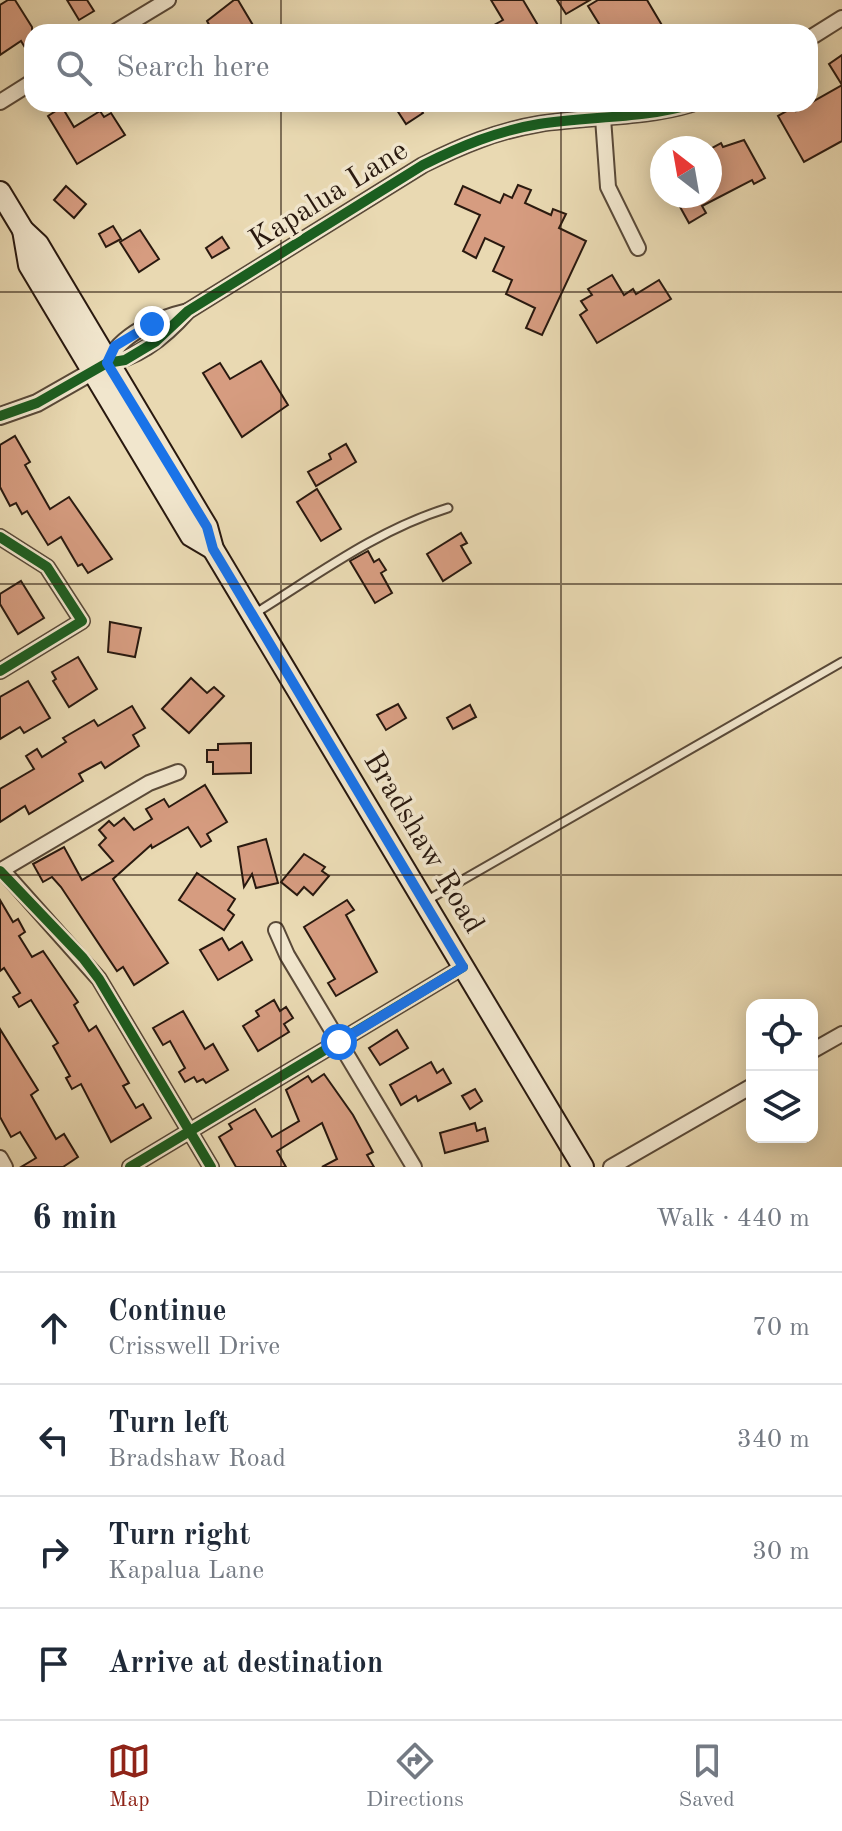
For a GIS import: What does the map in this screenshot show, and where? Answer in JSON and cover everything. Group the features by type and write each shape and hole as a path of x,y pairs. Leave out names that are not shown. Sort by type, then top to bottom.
{"main road":[{"name":"Bradshaw Road","path":"0,192 23,230 38,244 99,368 207,527 213,549 583,1167"}],"street":[{"path":"128,24 168,0"},
{"path":"818,33 842,18"},
{"path":"0,102 24,87"},
{"name":"Kapalua Lane","path":"99,368 115,346 166,316 188,311 423,165 457,148 514,129 641,112"},
{"path":"603,118 608,187 638,248"},
{"path":"0,416 37,403 99,368"},
{"path":"0,537 47,567 82,621 0,671"},
{"path":"178,772 149,783 1,871 99,979 211,1167"},
{"path":"276,930 414,1167"},
{"path":"130,1167 463,967"},
{"path":"818,1048 842,1034"},
{"path":"611,1167 746,1089"},
{"path":"0,1158 5,1167"}],"lane":[{"path":"252,615 373,540 413,519 448,508"},
{"path":"424,902 842,662"}],"building":[{"path":"15,0 30,24 24,24 24,46 21,41 0,55 0,5"},
{"path":"67,0 87,0 94,11 79,20"},
{"path":"238,0 252,24 209,24 207,21"},
{"path":"491,0 523,0 537,24 496,24 503,20"},
{"path":"557,0 590,0 566,14"},
{"path":"598,0 647,0 661,24 599,24 588,6"},
{"path":"842,55 842,85 829,64"},
{"path":"842,85 842,141 804,162 778,116 785,112 818,112 818,99"},
{"path":"54,112 65,112 74,127 98,112 104,117 111,113 125,135 77,164 48,116"},
{"path":"398,112 422,112 423,113 406,124"},
{"path":"744,140 765,178 754,184 752,180 722,196 723,147"},
{"path":"518,185 531,190 525,203 551,215 553,209 566,214 559,228 586,241 542,335 526,328 535,308 506,294 512,280 493,271 504,247 485,238 476,258 463,251 480,215 455,204 463,186 500,203 504,194 512,198"},
{"path":"66,186 86,204 74,218 54,200"},
{"path":"681,208 703,208 706,213 689,223"},
{"path":"113,226 121,239 106,247 99,234"},
{"path":"140,230 159,259 139,272 120,242"},
{"path":"222,237 229,248 212,258 206,248"},
{"path":"612,275 624,295 633,289 636,294 659,280 671,299 597,343 580,315 587,310 581,301 592,295 588,289"},
{"path":"261,361 288,405 242,437 203,373 220,363 230,379"},
{"path":"15,436 30,462 25,465 50,509 69,497 112,559 88,573 82,564 78,566 61,537 48,545 27,511 22,514 16,503 10,506 0,487 0,445"},
{"path":"346,444 356,462 316,486 308,472 331,459 329,454"},
{"path":"317,489 341,529 321,541 297,502"},
{"path":"461,533 467,543 461,546 471,563 443,581 427,554"},
{"path":"368,551 374,562 379,559 386,570 381,573 392,593 375,603 350,561"},
{"path":"21,581 44,618 18,634 0,604 0,594"},
{"path":"110,622 141,628 135,657 108,652"},
{"path":"78,657 97,689 69,707 53,681 56,679 52,672"},
{"path":"191,678 207,693 214,687 224,696 189,733 162,709"},
{"path":"28,681 50,718 24,733 20,727 0,739 0,697"},
{"path":"398,704 406,718 386,730 377,715"},
{"path":"470,705 476,717 453,729 447,718"},
{"path":"132,706 145,728 133,735 139,746 105,768 101,762 79,774 83,781 29,814 25,806 0,822 0,789 34,769 26,756 37,749 42,757 66,742 63,738 94,720 98,726"},
{"path":"251,743 251,773 213,774 213,762 207,762 207,750 218,750 218,744"},
{"path":"205,785 227,822 207,834 211,841 201,847 188,827 152,848 151,845 113,879 168,963 134,985 123,967 117,971 61,887 52,877 43,882 33,864 64,847 82,880 113,861 99,845 106,838 99,830 109,821 114,826 124,818 134,830 152,819 146,809 164,799 169,807"},
{"path":"266,839 278,883 256,888 252,874 244,887 238,847"},
{"path":"304,854 325,867 322,871 329,876 313,895 304,887 297,895 281,882"},
{"path":"197,873 235,899 228,910 234,915 224,930 179,900"},
{"path":"0,900 13,922 18,919 25,932 19,936 32,957 43,951 78,1002 74,1005 89,1031 96,1026 129,1083 123,1086 136,1108 143,1104 151,1118 111,1142 81,1084 72,1089 66,1078 70,1076 53,1046 58,1043 31,1000 19,1007 13,997 20,993 4,968 0,971"},
{"path":"347,900 354,910 346,915 377,972 336,996 328,983 335,979 304,927"},
{"path":"222,938 229,950 242,942 252,960 218,980 200,950"},
{"path":"274,1000 280,1011 286,1007 293,1018 284,1024 289,1032 258,1051 243,1026 259,1016 256,1011"},
{"path":"183,1011 205,1049 213,1044 228,1070 206,1083 203,1079 197,1082 194,1077 185,1082 179,1072 185,1068 170,1041 163,1045 153,1028"},
{"path":"0,1029 38,1090 31,1095 56,1139 64,1134 78,1157 63,1167 21,1167 36,1158 20,1132 11,1137 0,1117"},
{"path":"397,1030 408,1048 380,1065 369,1048"},
{"path":"431,1062 437,1073 443,1069 451,1083 418,1101 416,1096 401,1105 390,1085"},
{"path":"324,1074 353,1115 373,1152 367,1155 374,1167 322,1167 337,1159 322,1123 277,1151 286,1167 236,1167 219,1137 232,1129 229,1124 255,1109 272,1137 299,1121 286,1090 308,1076 312,1082"},
{"path":"475,1089 482,1101 470,1109 462,1096"},
{"path":"475,1123 477,1131 485,1128 488,1141 445,1153 440,1133"}],"cycle path":[{"path":"0,416 37,403 107,363 125,360 155,342 188,311 423,165 451,152 524,127 655,112"},
{"path":"0,537 47,567 82,621 0,671"},
{"path":"0,871 99,979 211,1167"},
{"path":"130,1167 463,967"}],"route":[{"path":"152,324 115,346 107,363 207,527 213,549 463,967 339,1042"}]}
